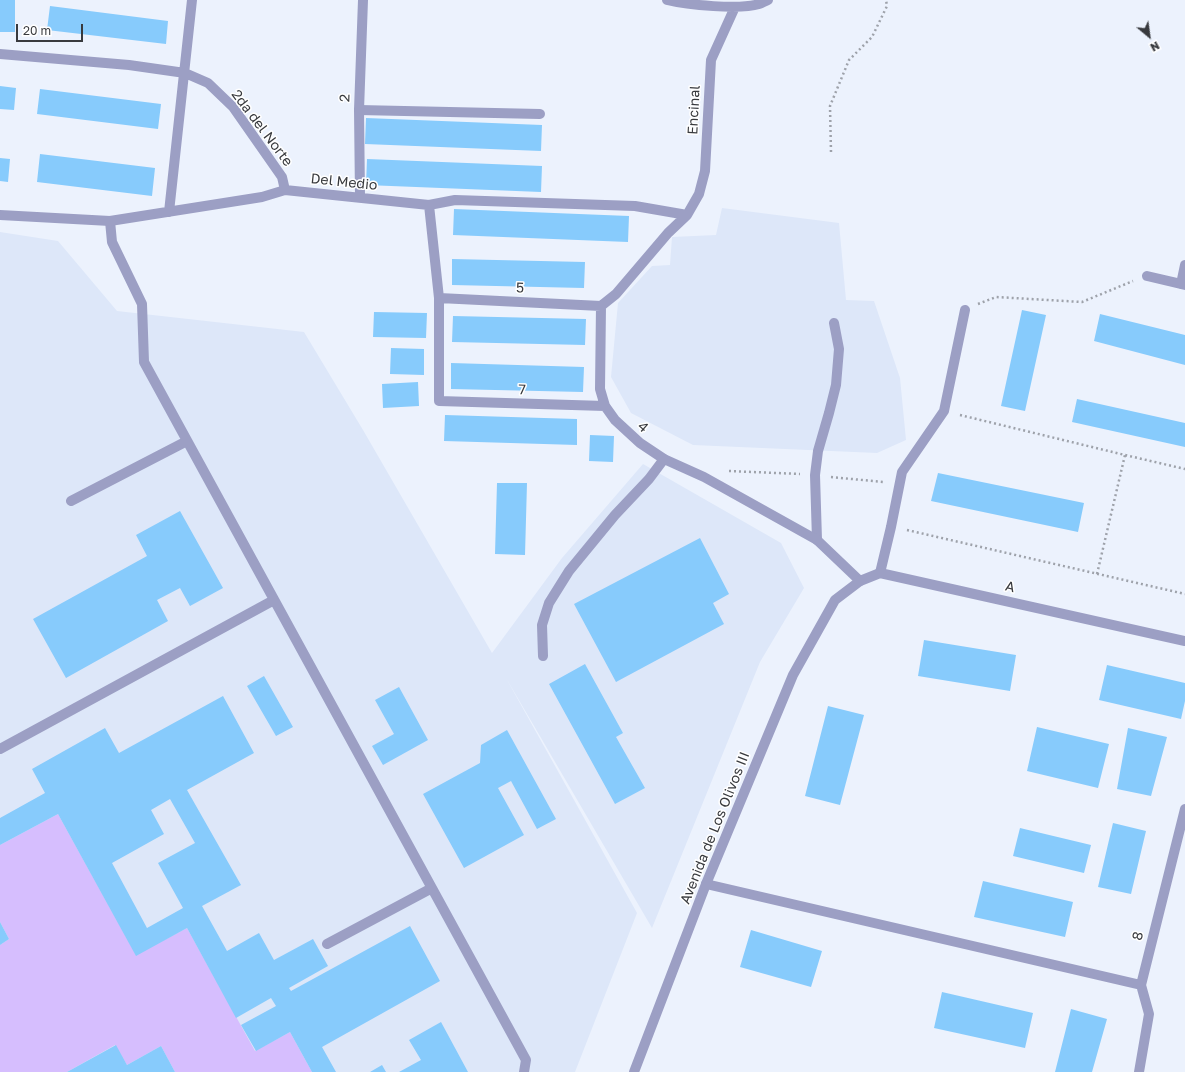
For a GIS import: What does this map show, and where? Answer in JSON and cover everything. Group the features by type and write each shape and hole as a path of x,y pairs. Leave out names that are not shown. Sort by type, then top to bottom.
{"street":[{"path":"169,212 192,0"},
{"name":"2","path":"360,197 359,110 363,0"},
{"path":"667,0 679,3 734,7 758,4 768,0"},
{"name":"Encinal","path":"687,214 699,194 705,171 711,60 734,7"},
{"name":"2da del Norte","path":"0,54 129,65 185,72 208,84 233,107 282,177 285,190"},
{"path":"359,110 540,114"},
{"name":"Del Medio","path":"0,214 110,221 262,197 285,190 429,205 455,200 635,206 687,214"},
{"path":"429,205 438,298"},
{"path":"601,306 616,294 668,233 687,214"},
{"path":"110,221 112,242 142,304 144,362 526,1060 524,1072"},
{"path":"1147,276 1183,285 1185,265"},
{"name":"5","path":"438,298 601,306"},
{"name":"7","path":"438,298 439,401 605,406"},
{"name":"4","path":"601,306 600,389 605,406 615,420 640,443 664,459 704,477 817,540 860,581"},
{"path":"860,581 880,573 902,472 944,411 965,310"},
{"path":"817,540 815,475 818,451 836,385 839,349 834,323"},
{"path":"71,501 187,441"},
{"path":"543,656 542,625 548,604 569,571 615,514 649,479 664,459"},
{"name":"A","path":"880,573 1185,641"},
{"name":"Avenida de Los Olivos III","path":"634,1072 706,884 793,675 835,600 860,581"},
{"path":"0,749 274,600"},
{"name":"8","path":"1139,1072 1149,1014 1141,985 1185,809"},
{"path":"706,884 1141,985"},
{"path":"326,944 432,888"}],"path":[{"path":"831,152 830,106 850,60 872,37 886,6 886,0"},
{"path":"965,310 996,297 1082,302 1147,276"},
{"path":"944,411 1185,469"},
{"path":"1097,574 1125,455"},
{"path":"891,527 1185,594"}],"shaded area":[{"path":"722,208 839,223 846,300 874,301 900,378 906,440 877,453 693,445 631,413 611,377 618,303 652,266 670,265 672,237 716,235"},
{"path":"0,232 58,241 117,311 304,332 363,430 492,653 562,558 643,464 781,543 804,588 760,662 652,928 506,678 637,913 575,1072 0,1072"},
{"path":"58,814 136,955 187,928 255,1051 290,1032 312,1072 175,1072 161,1046 127,1065 115,1045 67,1072 0,1072 0,945 9,939 0,922 0,845"}],"building":[{"path":"0,0 15,0 15,32 0,32"},
{"path":"50,6 168,21 166,44 47,30"},
{"path":"0,86 16,88 14,110 0,109"},
{"path":"40,89 161,104 158,129 37,114"},
{"path":"366,118 542,125 541,151 365,144"},
{"path":"40,154 155,168 152,196 37,182"},
{"path":"0,158 10,159 8,182 0,181"},
{"path":"367,159 542,166 541,192 366,185"},
{"path":"454,209 629,216 628,242 453,235"},
{"path":"452,259 585,262 584,288 452,285"},
{"path":"1022,310 1046,315 1025,411 1001,406"},
{"path":"374,312 427,313 426,338 373,337"},
{"path":"1100,314 1185,335 1185,365 1094,341"},
{"path":"453,316 586,319 585,345 452,342"},
{"path":"391,348 424,349 424,375 390,374"},
{"path":"451,363 584,367 583,392 451,389"},
{"path":"418,382 419,406 383,408 382,384"},
{"path":"1077,399 1185,423 1185,447 1072,422"},
{"path":"445,415 577,419 577,445 444,441"},
{"path":"590,435 614,436 613,462 589,461"},
{"path":"938,473 1084,503 1078,532 931,501"},
{"path":"497,483 527,483 525,555 495,554"},
{"path":"180,511 223,588 190,606 180,588 157,600 168,621 66,678 33,619 147,556 136,535"},
{"path":"700,538 729,594 713,603 724,624 616,682 574,604"},
{"path":"924,640 1016,655 1010,691 918,676"},
{"path":"585,664 623,733 616,737 645,788 615,804 549,684"},
{"path":"1107,665 1185,683 1185,701 1181,719 1099,700"},
{"path":"264,676 293,727 276,736 247,686"},
{"path":"399,687 428,740 383,765 372,746 394,734 375,700"},
{"path":"223,696 254,753 187,790 241,885 202,906 227,951 259,933 274,960 313,939 328,966 289,988 291,991 410,926 440,981 322,1047 336,1072 312,1072 290,1032 256,1051 241,1025 276,1006 271,998 236,1018 187,928 136,956 58,814 0,845 0,818 45,793 32,769 105,728 119,753","holes":["170,799 195,843 158,863 183,908 147,928 112,863 164,834 151,810"]},
{"path":"828,706 864,715 840,805 805,796"},
{"path":"1037,727 1109,744 1098,788 1027,771"},
{"path":"1128,728 1167,737 1151,796 1117,789"},
{"path":"507,730 556,819 537,829 511,781 498,788 524,835 464,868 423,794 480,763 481,745"},
{"path":"1113,823 1146,831 1131,894 1098,887"},
{"path":"1020,828 1091,845 1084,873 1013,856"},
{"path":"983,881 1073,902 1065,937 974,917"},
{"path":"0,922 9,939 0,945"},
{"path":"751,930 822,951 811,987 740,967"},
{"path":"942,992 1033,1013 1025,1048 934,1028"},
{"path":"1071,1009 1107,1019 1092,1072 1055,1072"},
{"path":"441,1022 468,1072 399,1072 421,1060 409,1040"},
{"path":"116,1045 127,1065 161,1046 175,1072 67,1072"},
{"path":"382,1065 386,1072 370,1072"}]}
